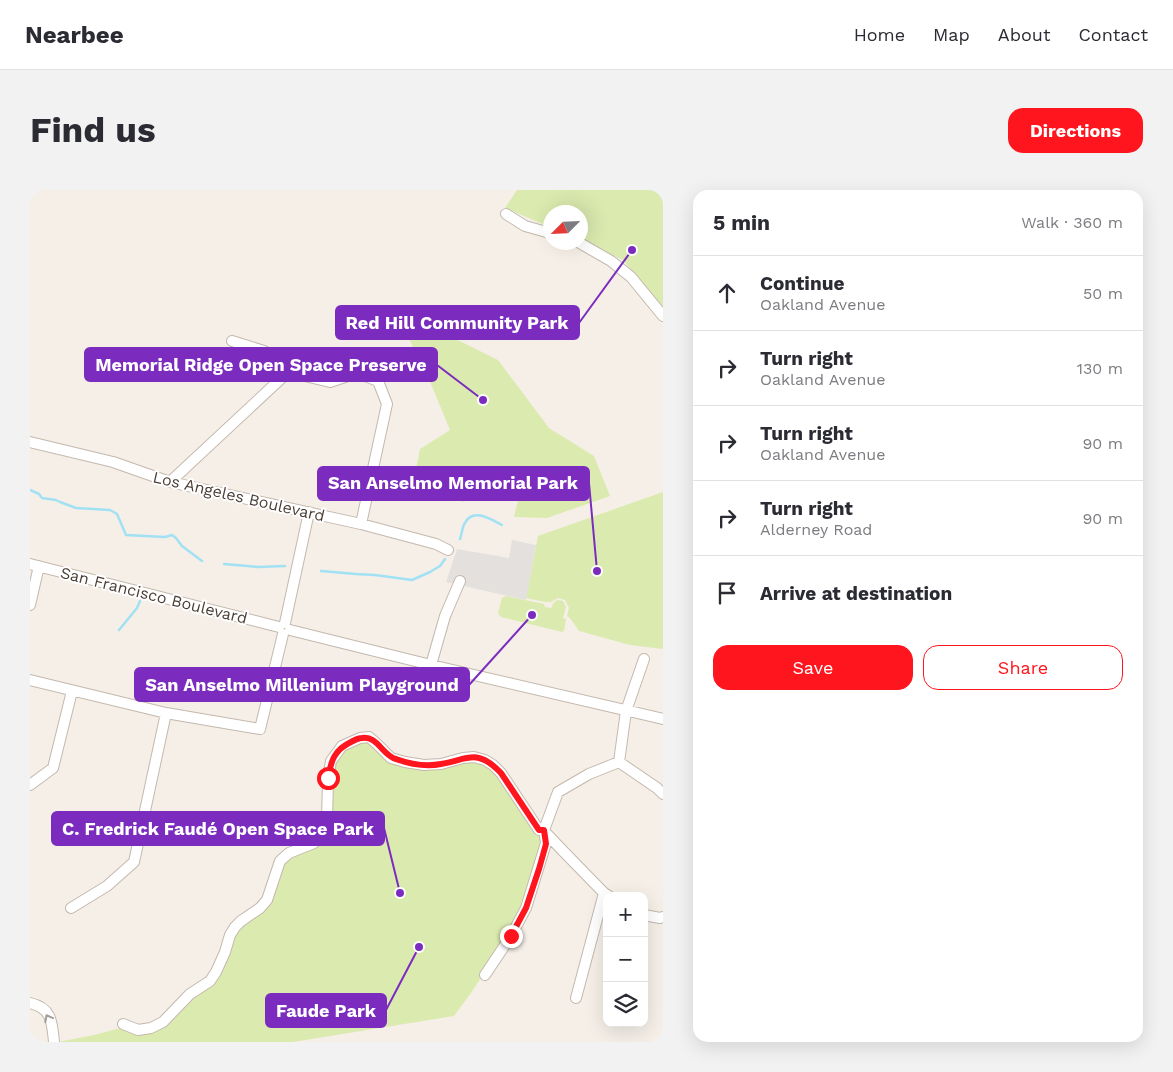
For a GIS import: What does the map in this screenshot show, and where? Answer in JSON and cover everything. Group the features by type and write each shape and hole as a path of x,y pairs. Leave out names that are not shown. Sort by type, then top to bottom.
{"street":[{"path":"506,214 525,226 543,231"},
{"path":"588,248 611,261 631,277 663,316"},
{"path":"232,341 264,351 281,361 288,372 330,382 357,373 378,381 387,404 361,524"},
{"path":"170,482 288,372"},
{"name":"Los Angeles Boulevard","path":"30,442 113,462 170,482 361,524 436,544 448,550"},
{"path":"30,680 166,713 260,729 309,512"},
{"path":"30,605 35,565"},
{"name":"San Francisco Boulevard","path":"35,565 432,665 663,719"},
{"path":"432,665 445,616 460,581"},
{"path":"619,762 626,711 644,660"},
{"path":"30,785 53,768 72,691"},
{"path":"71,908 108,886 134,862 166,713"},
{"path":"123,1024 138,1030 151,1028 163,1022 190,994 210,981 216,972 235,927 240,921 260,908 267,900 280,861 289,854 314,844 327,821 328,778 331,761 342,746 360,738 369,737 391,758 414,764 424,766 474,757 485,760 493,765 501,773 539,830 544,830 605,892"},
{"path":"619,762 663,794"},
{"path":"485,976 511,936 526,908 546,844 544,830 558,792 589,774 619,762"},
{"path":"576,998 603,907"},
{"path":"648,916 663,917"},
{"path":"30,1003 41,1006 51,1019 54,1042"}],"green space":[{"path":"517,190 663,190 663,308 623,260 588,243 588,205 543,205 543,224 505,208"},
{"path":"393,308 498,360 549,428 594,456 610,496 547,518 514,517 519,496 469,482 464,502 412,488 420,449 450,430 426,372"},
{"path":"663,492 663,649 630,645 579,631 567,616 569,608 565,600 558,598 551,602 545,602 526,598 538,536"},
{"path":"506,596 544,604 545,607 551,608 554,602 558,600 563,601 566,607 563,618 566,619 564,631 501,617 498,613 502,598"},
{"path":"360,738 405,762 463,758 493,765 546,844 526,908 454,1016 293,1042 58,1042 128,1026 151,1028 205,985 230,935 260,908 280,861 314,843 327,821 331,761"}],"shaded area":[{"path":"512,540 536,545 526,600 446,582 457,549 509,558"}],"waterway":[{"path":"30,490 39,494 42,498 56,500 76,508 110,510 117,514 126,535 165,537 172,535 182,546 202,561"},
{"path":"460,539 464,525 468,518 473,516 483,516 502,525"},
{"path":"321,571 412,580 440,566 445,559"},
{"path":"224,564 258,567 285,566"},
{"path":"119,630 137,608 140,601"}],"place":[{"name":"Red Hill Community Park","path":"632,250"},
{"name":"Memorial Ridge Open Space Preserve","path":"483,400"},
{"name":"San Anselmo Memorial Park","path":"597,571"},
{"name":"San Anselmo Millenium Playground","path":"532,615"},
{"name":"C. Fredrick Faudé Open Space Park","path":"400,893"},
{"name":"Faude Park","path":"419,947"}],"route":[{"path":"328,778 331,761 342,746 360,738 369,737 391,758 405,762 424,766 474,757 485,760 493,765 501,773 539,830 544,830 546,844 526,908 511,936"}]}
